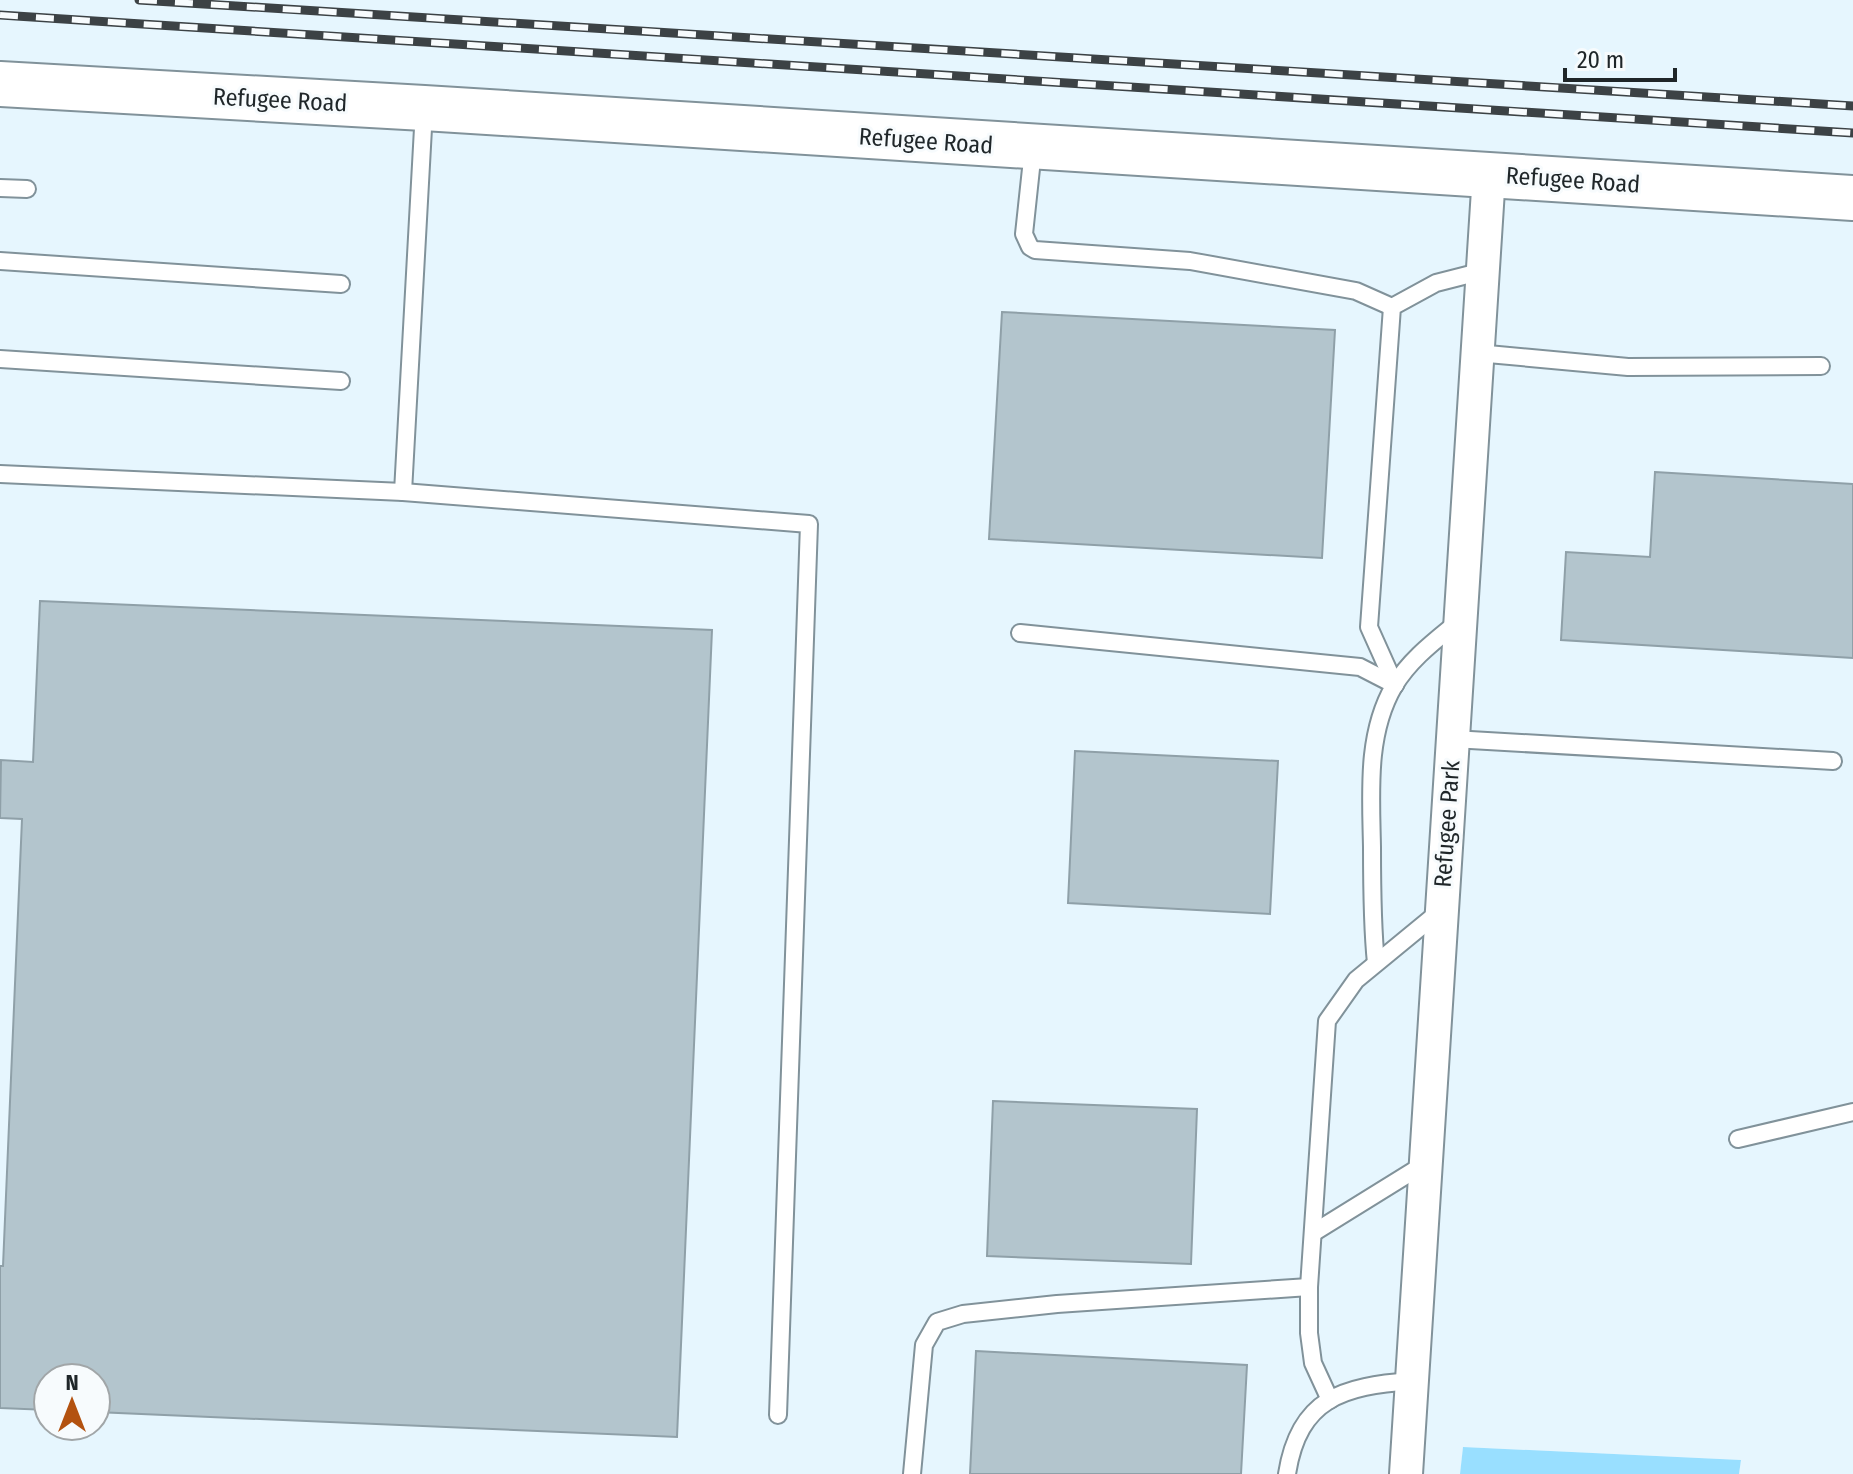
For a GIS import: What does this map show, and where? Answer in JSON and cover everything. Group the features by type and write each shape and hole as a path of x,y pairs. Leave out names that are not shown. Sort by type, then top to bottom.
{"main road":[{"name":"Refugee Road","path":"0,84 1853,198"}],"street":[{"name":"Refugee Park","path":"1406,1474 1489,174"}],"lane":[{"path":"403,492 424,108"},
{"path":"1033,148 1024,234 1030,247 1035,250 1190,261 1356,291 1392,307"},
{"path":"0,188 27,189"},
{"path":"0,261 341,284"},
{"path":"1392,307 1436,283 1483,271"},
{"path":"1392,307 1369,627 1395,685"},
{"path":"1477,353 1628,367 1821,366"},
{"path":"0,359 341,381"},
{"path":"0,474 403,492 809,524 778,1415"},
{"path":"1376,963 1372,927 1371,767 1380,717 1395,685 1420,654 1460,620"},
{"path":"1020,633 1360,667 1395,685"},
{"path":"1453,739 1833,761"},
{"path":"1330,1400 1313,1363 1309,1287 1327,1021 1356,980 1442,910"},
{"path":"1738,1139 1853,1112"},
{"path":"1313,1233 1426,1163"},
{"path":"912,1474 924,1345 937,1322 963,1314 1057,1304 1309,1287"},
{"path":"1287,1474 1292,1447 1314,1411 1340,1393 1373,1384 1412,1381"}],"shaded area":[{"path":"0,0 1853,0 1853,1474 1739,1474 1741,1460 1463,1447 1460,1474 0,1474"},
{"path":"1463,1447 1741,1460 1739,1474 1460,1474"}],"building":[{"path":"1002,312 1335,330 1322,558 989,539"},
{"path":"1655,472 1853,484 1853,658 1561,640 1566,552 1650,557"},
{"path":"40,601 712,630 677,1437 112,1413 112,1362 32,1362 32,1409 0,1408 0,1266 3,1266 22,819 0,818 1,760 33,762"},
{"path":"1075,751 1278,761 1270,914 1068,903"},
{"path":"993,1101 1197,1109 1191,1264 987,1256"},
{"path":"976,1351 1247,1365 1241,1474 970,1474"}],"railway":[{"path":"139,0 1853,106"},
{"path":"0,15 1853,133"}]}
